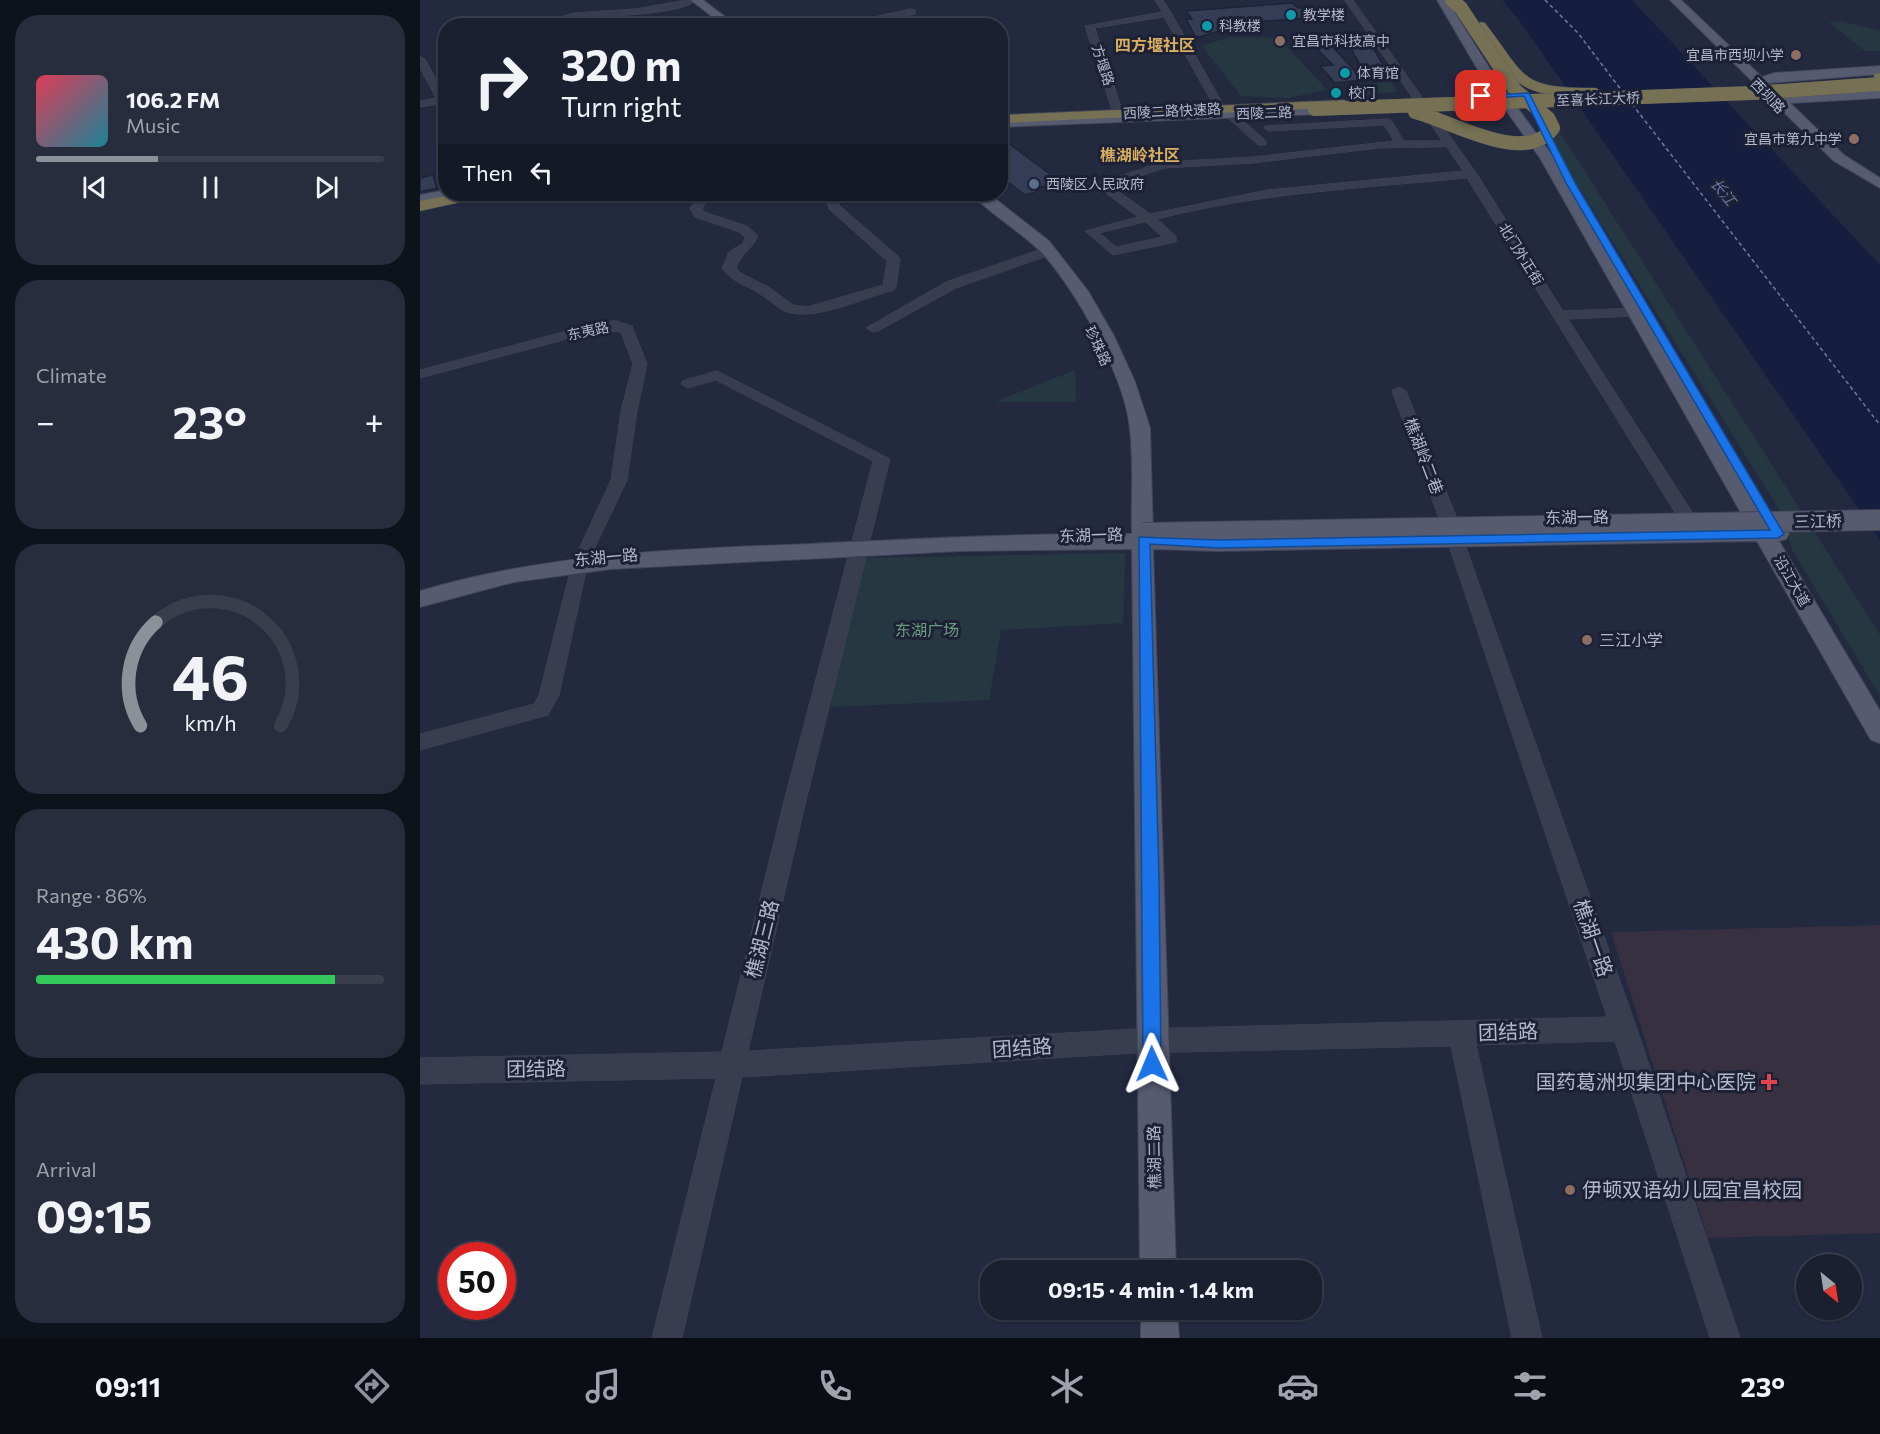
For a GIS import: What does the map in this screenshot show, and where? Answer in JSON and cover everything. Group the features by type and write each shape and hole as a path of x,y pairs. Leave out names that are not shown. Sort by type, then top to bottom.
{"highway":[{"path":"1453,3 1481,26 1510,70 1525,83 1559,92 1596,92"},
{"path":"1453,3 1509,90 1539,117 1544,125 1541,131 1532,136 1505,138 1477,132 1462,123 1461,117 1467,111 1516,99"},
{"path":"1344,104 1474,93 1489,85 1491,79 1489,72 1457,21 1453,3"},
{"path":"1315,109 1410,111 1437,118 1472,136 1495,141 1523,142 1547,135 1553,128 1551,121 1515,90 1453,3"},
{"name":"至喜长江大桥","path":"1315,109 1516,99 1764,92 1880,82"},
{"name":"至喜长江大桥","path":"1344,104 1596,92 1764,92"},
{"name":"西陵二路快速路","path":"1008,121 1344,104"},
{"name":"西陵二路快速路","path":"1008,121 1315,109"},
{"path":"1008,121 1174,118 1227,112 1251,113"},
{"path":"420,204 438,199"},
{"path":"420,204 438,201"}],"main road":[{"name":"西坝路","path":"1675,0 1746,69 1764,92 1814,143 1849,170 1876,182"},
{"path":"691,1 713,18"},
{"path":"691,1 719,18"},
{"name":"沿江大道","path":"1453,3 1570,183 1765,524 1880,733"},
{"name":"沿江大道","path":"1453,3 1516,99 1559,183 1635,312 1765,524 1880,705"},
{"path":"1746,69 1784,76 1880,82"},
{"path":"1784,76 1764,80 1764,92 1798,97 1880,82"},
{"name":"西陵二路","path":"1008,121 1516,99"},
{"name":"西陵二路","path":"1251,113 1421,103"},
{"name":"西陵二路","path":"1008,120 1117,110 1227,112"},
{"path":"420,204 438,197"},
{"path":"420,204 440,201"},
{"name":"珍珠路","path":"979,201 1042,253 1084,315 1124,404 1130,429 1139,537"},
{"name":"珍珠路","path":"988,201 1049,251 1092,313 1136,411 1140,428 1139,537"},
{"name":"东湖一路","path":"1453,530 1685,514 1765,524"},
{"name":"三江桥","path":"1139,537 1880,520"},
{"path":"420,599 583,561 858,545 1139,537 1218,544 1453,530 1765,524"},
{"name":"三江桥","path":"1139,537 1880,528"},
{"name":"樵湖二路","path":"1139,537 1139,868 1144,1036 1157,1260"},
{"name":"东湖一路","path":"420,591 500,571 583,561"},
{"name":"樵湖二路","path":"1141,1260 1144,1036"},
{"path":"1142,1320 1143,1338"},
{"path":"1159,1320 1160,1338"}],"street":[{"path":"1159,0 1227,112 1262,143"},
{"name":"北门外正街","path":"1349,0 1470,174 1685,514"},
{"path":"566,18 635,12 691,1"},
{"path":"629,18 635,12"},
{"path":"879,18 912,12"},
{"name":"方堰路","path":"1117,110 1090,26 1168,14"},
{"path":"420,59 432,72 438,88"},
{"path":"420,104 438,103"},
{"path":"1269,128 1387,122 1400,143"},
{"path":"1449,144 1400,143 1253,160 1163,165 1102,185 1148,218 1172,239 1113,251 1091,231 1148,218 1174,210 1267,193 1470,174"},
{"path":"703,201 696,208 699,214 743,229 752,236 731,262 729,268 734,275 765,291 789,308 807,311 889,287 894,260 834,206 832,201"},
{"path":"873,328 951,285 1042,253"},
{"path":"1559,315 1635,312"},
{"name":"东夷路","path":"420,374 601,326 616,325 627,329 640,364 629,411 619,480 583,561"},
{"name":"樵湖三路","path":"667,1338 858,545 882,459 717,375 688,384"},
{"name":"樵湖岭二巷","path":"1399,391 1453,530"},
{"name":"樵湖一路","path":"1453,530 1622,1024 1725,1338"},
{"path":"420,742 541,710 552,684 583,561"},
{"name":"团结路","path":"1144,1036 1461,1034 1622,1024"},
{"name":"团结路","path":"420,1071 733,1059 1144,1036 1622,1024"},
{"path":"1461,1034 1527,1338"},
{"name":"团结路","path":"420,1060 733,1059"}],"shaded area":[{"name":"国药葛洲坝集团中心医院","path":"1880,925 1880,1233 1708,1238 1611,932"}],"green space":[{"path":"1840,21 1880,31 1880,51 1865,51 1829,23"},
{"path":"1230,37 1279,38 1327,90 1287,98 1241,96 1202,46"},
{"path":"1391,82 1398,92 1363,94 1357,84"},
{"path":"1559,131 1880,635 1880,696 1792,549 1780,511 1549,139"},
{"path":"1075,370 1076,402 995,402"},
{"name":"东湖广场","path":"1125,553 1123,623 1001,630 989,700 830,707 865,558"}],"water":[{"name":"长江","path":"1502,0 1632,0 1880,265 1880,540 1519,20"}],"building":[{"path":"1292,3 1298,8 1314,7 1324,17 1222,24 1226,29 1199,37 1195,36 1186,19 1192,19 1186,11"},
{"path":"1365,34 1393,80 1368,80 1344,35"},
{"path":"1323,36 1363,80 1335,83 1320,66 1333,65 1306,38"},
{"path":"1008,143 1054,177 1056,186 1034,187 1039,191 1025,195 1008,182"},
{"path":"433,175 437,188 420,192 420,178"}],"ferry route":[{"path":"1545,0 1578,33 1622,91"},
{"path":"1632,104 1880,425"}],"place":[{"name":"教学楼","path":"1291,15"},
{"name":"科教楼","path":"1207,26"},
{"name":"宜昌市科技高中","path":"1280,41"},
{"name":"宜昌市西坝小学","path":"1796,55"},
{"name":"体育馆","path":"1345,73"},
{"name":"校门","path":"1336,93"},
{"name":"宜昌市第九中学","path":"1854,139"},
{"name":"西陵区人民政府","path":"1034,184"},
{"name":"三江小学","path":"1587,640"},
{"name":"国药葛洲坝集团中心医院","path":"1769,1082"},
{"name":"伊顿双语幼儿园宜昌校园","path":"1570,1190"}],"district":[{"name":"四方堰社区","path":"1155,45"},
{"name":"樵湖岭社区","path":"1140,155"}],"route":[{"path":"1152,1064 1151,879 1143,540 1218,544 1778,534 1570,183 1526,94 1481,96"}]}
